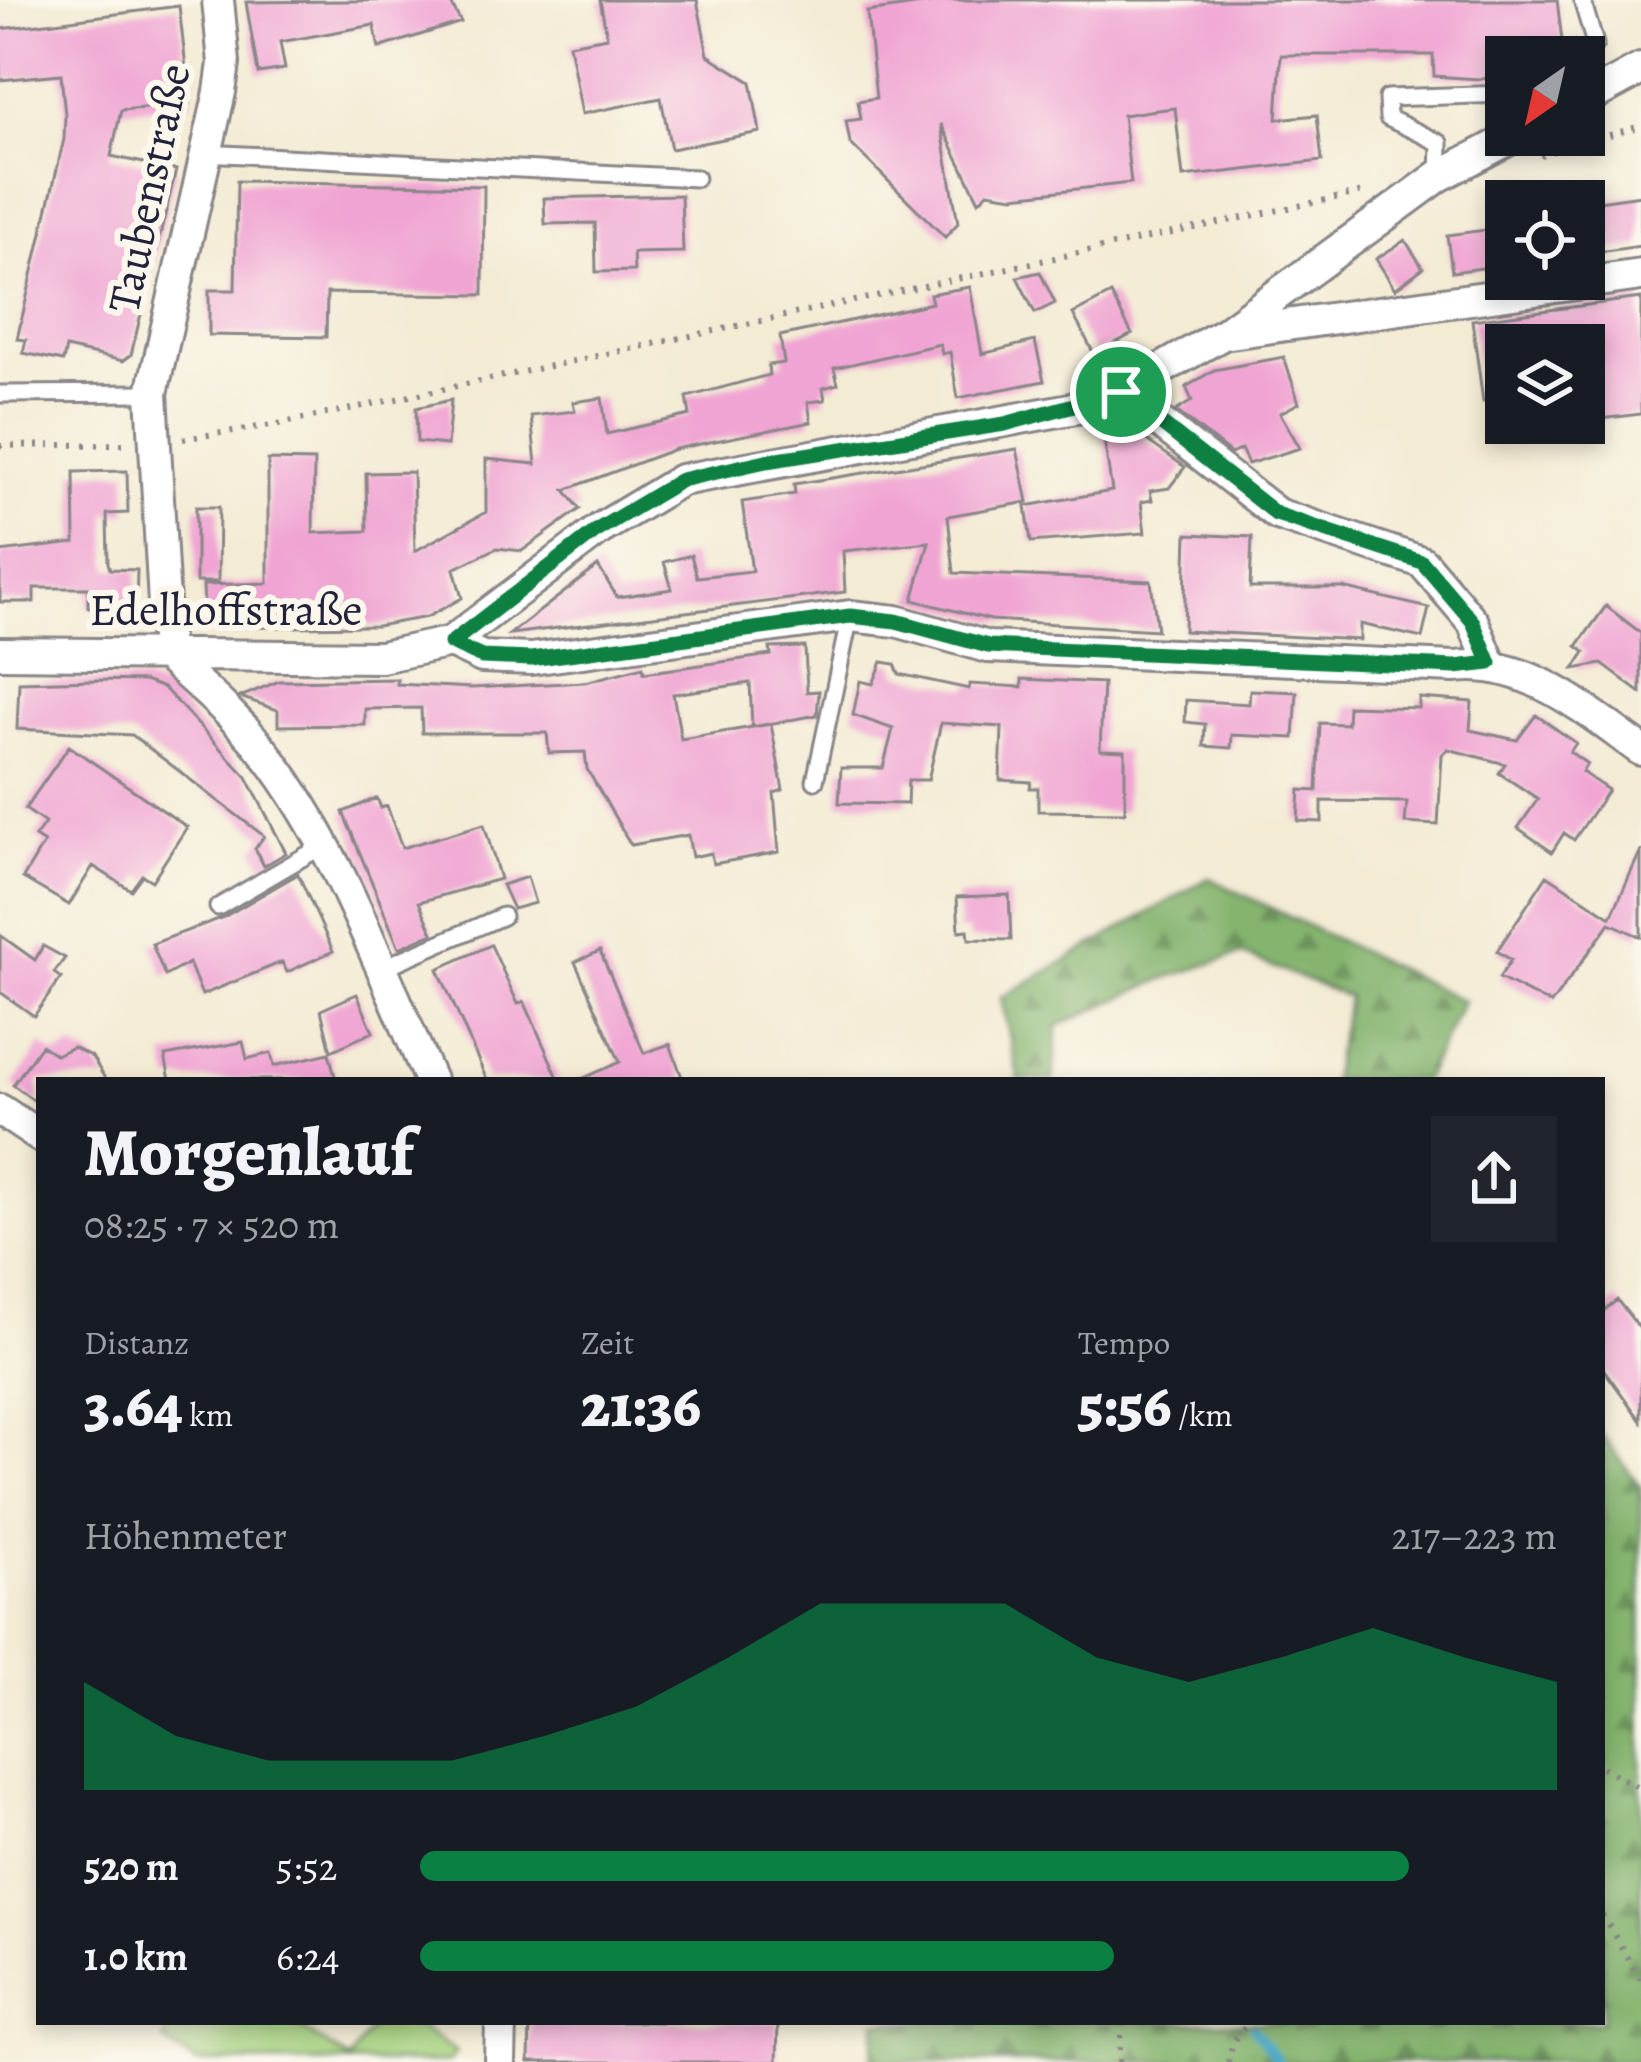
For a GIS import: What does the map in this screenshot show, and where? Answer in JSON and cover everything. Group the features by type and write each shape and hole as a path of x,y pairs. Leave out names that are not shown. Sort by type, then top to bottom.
{"street":[{"name":"Taubenstraße","path":"167,656 152,393 224,63 218,0"},
{"path":"1605,89 1641,69"},
{"path":"1493,156 1439,176 1223,334 1121,392 1005,424 766,461 681,480 599,529 451,643 482,657 531,659 850,616 896,621 988,646 1455,667 1490,663 1547,686 1641,749"},
{"path":"1223,334 1641,275"},
{"path":"1121,392 1276,514 1422,562 1473,622 1490,663"},
{"name":"Edelhoffstraße","path":"0,653 381,657 451,643"},
{"path":"167,656 230,712 275,766 325,845 429,1077"},
{"path":"0,1110 36,1134"},
{"path":"500,2062 501,2025"}],"lane":[{"path":"1582,0 1593,36"},
{"path":"1439,176 1440,143 1388,118 1387,98 1485,95"},
{"path":"204,153 696,178"},
{"path":"0,394 152,393"},
{"path":"815,781 850,616"},
{"path":"218,907 325,845"},
{"path":"380,969 503,916"}],"path":[{"path":"1605,131 1641,125"},
{"path":"0,446 156,443 284,423 1370,191"},
{"path":"1605,1769 1641,1789"},
{"path":"1605,1920 1641,1979"},
{"path":"1119,2062 1122,2025"},
{"path":"1228,2062 1233,2041 1247,2025"}],"green space":[{"path":"1209,878 1463,1001 1425,1077 1332,1077 1348,997 1241,954 1166,978 1058,1026 1053,1077 1018,1077 1001,998"},
{"path":"1605,1439 1641,1487 1641,2062 871,2062 877,2025 1605,2025"},
{"path":"173,2025 296,2025 349,2060 373,2025 416,2025 456,2052 449,2062 196,2062 163,2040"}],"building":[{"path":"449,0 461,22 379,48 374,25 280,42 285,69 258,73 246,2"},
{"path":"600,0 697,0 708,55 751,82 760,132 671,149 661,98 582,114 569,44 607,37"},
{"path":"949,0 1557,0 1561,36 1485,36 1485,78 1478,79 1434,76 1433,55 1281,55 1277,119 1317,115 1322,161 1183,177 1175,108 1149,111 1123,115 1131,183 1014,196 988,192 979,201 941,124 958,223 945,237 850,143 846,121 861,119 858,101 876,98 867,12"},
{"path":"179,6 190,104 121,110 111,156 176,170 131,355 123,361 66,348 63,361 23,353 26,340 17,339 64,139 65,115 61,74 0,80 0,29"},
{"path":"237,181 484,186 483,295 327,293 326,337 209,335 209,290 235,290"},
{"path":"681,195 683,252 633,253 634,271 596,272 595,223 545,224 544,198"},
{"path":"1641,195 1641,246 1605,251 1605,200"},
{"path":"1485,230 1485,268 1452,272 1447,235"},
{"path":"1405,240 1423,268 1395,289 1376,259"},
{"path":"1040,272 1055,303 1035,313 1017,277"},
{"path":"970,287 982,354 1035,341 1044,381 958,398 950,352 942,354 940,344 834,368 838,384 823,388 825,400 808,402 811,422 675,449 565,490 580,509 522,551 497,548 454,569 462,598 427,617 377,626 205,628 203,585 268,583 268,460 314,461 313,533 367,531 366,473 413,472 415,551 486,512 486,459 536,464 531,416 575,411 573,402 602,398 607,434 690,415 687,397 769,375 768,365 784,363 780,336 932,303 930,294"},
{"path":"1111,294 1132,334 1094,354 1073,314"},
{"path":"1641,298 1641,414 1605,418 1605,324 1485,324 1483,401 1472,320"},
{"path":"1284,357 1299,403 1280,413 1300,448 1248,464 1241,449 1231,454 1176,411 1192,401 1186,387 1214,370"},
{"path":"451,400 447,445 417,442 416,408"},
{"path":"1129,428 1185,467 1169,488 1150,491 1152,500 1141,502 1145,533 1031,542 1026,506 1112,491 1103,433"},
{"path":"1017,449 1028,502 948,516 954,573 1151,581 1157,630 991,620 913,600 929,542 843,551 845,592 510,634 598,566 617,597 672,589 664,562 691,555 697,577 752,571 742,502 795,494 794,484"},
{"path":"127,471 128,513 107,514 108,563 110,569 137,570 136,608 88,607 88,588 34,588 34,602 0,602 0,552 75,543 74,472"},
{"path":"196,507 219,507 218,582 196,582"},
{"path":"1187,534 1252,537 1250,588 1343,588 1429,608 1422,638 1360,624 1360,640 1184,631"},
{"path":"1606,606 1641,633 1641,693 1602,664 1574,669 1585,652 1577,646"},
{"path":"805,647 807,692 819,691 817,715 752,727 750,683 673,694 681,739 771,724 783,790 774,793 779,852 713,864 711,853 692,857 688,835 631,845 587,769 585,752 549,753 547,733 422,733 421,708 365,709 365,725 278,726 278,710 240,697 279,681 397,679 397,684 472,688 585,682 643,667 644,673 771,655 770,648"},
{"path":"882,662 895,664 899,674 969,689 970,684 1022,687 1022,679 1103,683 1100,750 1125,751 1125,812 1038,811 1038,788 1030,788 1031,782 1000,780 1002,727 941,723 928,780 908,780 907,804 839,803 841,768 883,768 893,729 853,715 860,681 873,684"},
{"path":"144,681 164,688 247,777 286,853 264,866 255,849 264,836 132,735 17,729 19,682"},
{"path":"1250,690 1297,692 1294,738 1232,735 1231,748 1204,746 1205,724 1185,722 1186,700 1249,704"},
{"path":"1419,698 1472,702 1470,730 1517,740 1536,715 1576,743 1570,752 1587,764 1582,772 1608,790 1574,840 1564,833 1552,852 1518,828 1538,799 1499,773 1505,764 1448,749 1442,755 1438,825 1405,823 1407,802 1322,801 1322,822 1298,821 1300,790 1317,791 1320,723 1347,724 1348,706 1419,708"},
{"path":"69,746 187,827 152,881 142,875 131,890 93,866 69,905 23,878 44,843 35,837 45,823 25,809"},
{"path":"377,798 381,808 387,806 402,848 484,824 500,879 419,902 433,933 399,948 343,812"},
{"path":"1641,850 1641,937 1610,923 1551,1004 1499,978 1511,960 1497,951 1547,875 1611,917"},
{"path":"298,874 333,951 287,972 282,962 202,995 189,963 165,976 152,944 224,917"},
{"path":"527,877 535,903 513,909 502,885"},
{"path":"1009,895 1011,940 969,939 968,930 959,931 957,897"},
{"path":"0,935 35,960 43,946 65,958 54,973 61,978 34,1016 0,992"},
{"path":"491,945 518,1004 524,1001 558,1077 486,1077 438,969"},
{"path":"600,951 644,1053 670,1044 682,1077 586,1077 620,1062 575,962"},
{"path":"357,994 373,1032 331,1051 321,1010"},
{"path":"243,1042 247,1059 271,1053 274,1066 329,1053 335,1077 169,1077 165,1056"},
{"path":"41,1045 56,1055 73,1047 92,1057 104,1077 36,1077 36,1102 13,1085"},
{"path":"1617,1300 1641,1330 1641,1421 1605,1371 1605,1310"},
{"path":"530,2025 778,2025 777,2062 529,2062"}],"waterway":[{"path":"1253,2028 1279,2062"}],"route":[{"path":"1121,392 1276,514 1422,562 1473,622 1490,663 1455,667 988,646 896,621 850,616 531,659 482,657 451,643 599,529 664,486 766,461 1005,424 1121,392"}]}
